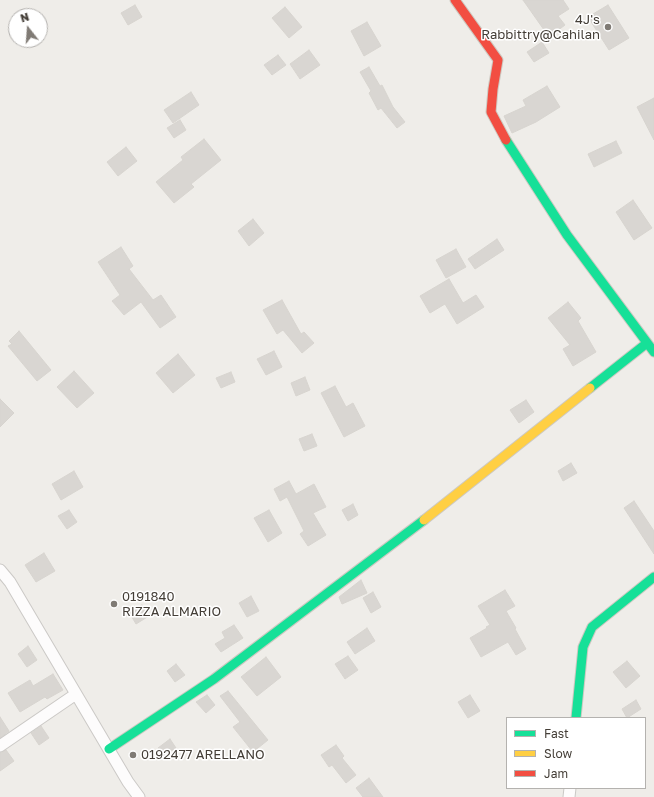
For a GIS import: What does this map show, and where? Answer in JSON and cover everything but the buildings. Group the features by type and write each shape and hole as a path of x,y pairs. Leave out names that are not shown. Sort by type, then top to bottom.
{"street":[{"path":"455,0 498,60 491,112 502,134 567,235 654,352"},
{"path":"108,749 220,674 408,533 647,343"},
{"path":"0,570 10,582 108,749 139,797"},
{"path":"576,717 583,647 592,627 654,577"},
{"path":"0,746 76,694"}],"traffic: fast":[{"path":"506,140 567,235 654,352"},
{"path":"590,388 647,343"},
{"path":"109,749 214,679 424,520"},
{"path":"576,717 583,647 592,627 654,577"}],"traffic: slow":[{"path":"424,520 590,388"}],"traffic: jam":[{"path":"455,0 498,60 491,112 506,140"}],"place":[{"name":"4J's Rabbittry@Cahilan","path":"608,27"},
{"name":"0191840 RIZZA ALMARIO","path":"114,604"},
{"name":"0192477 ARELLANO","path":"133,755"}]}
